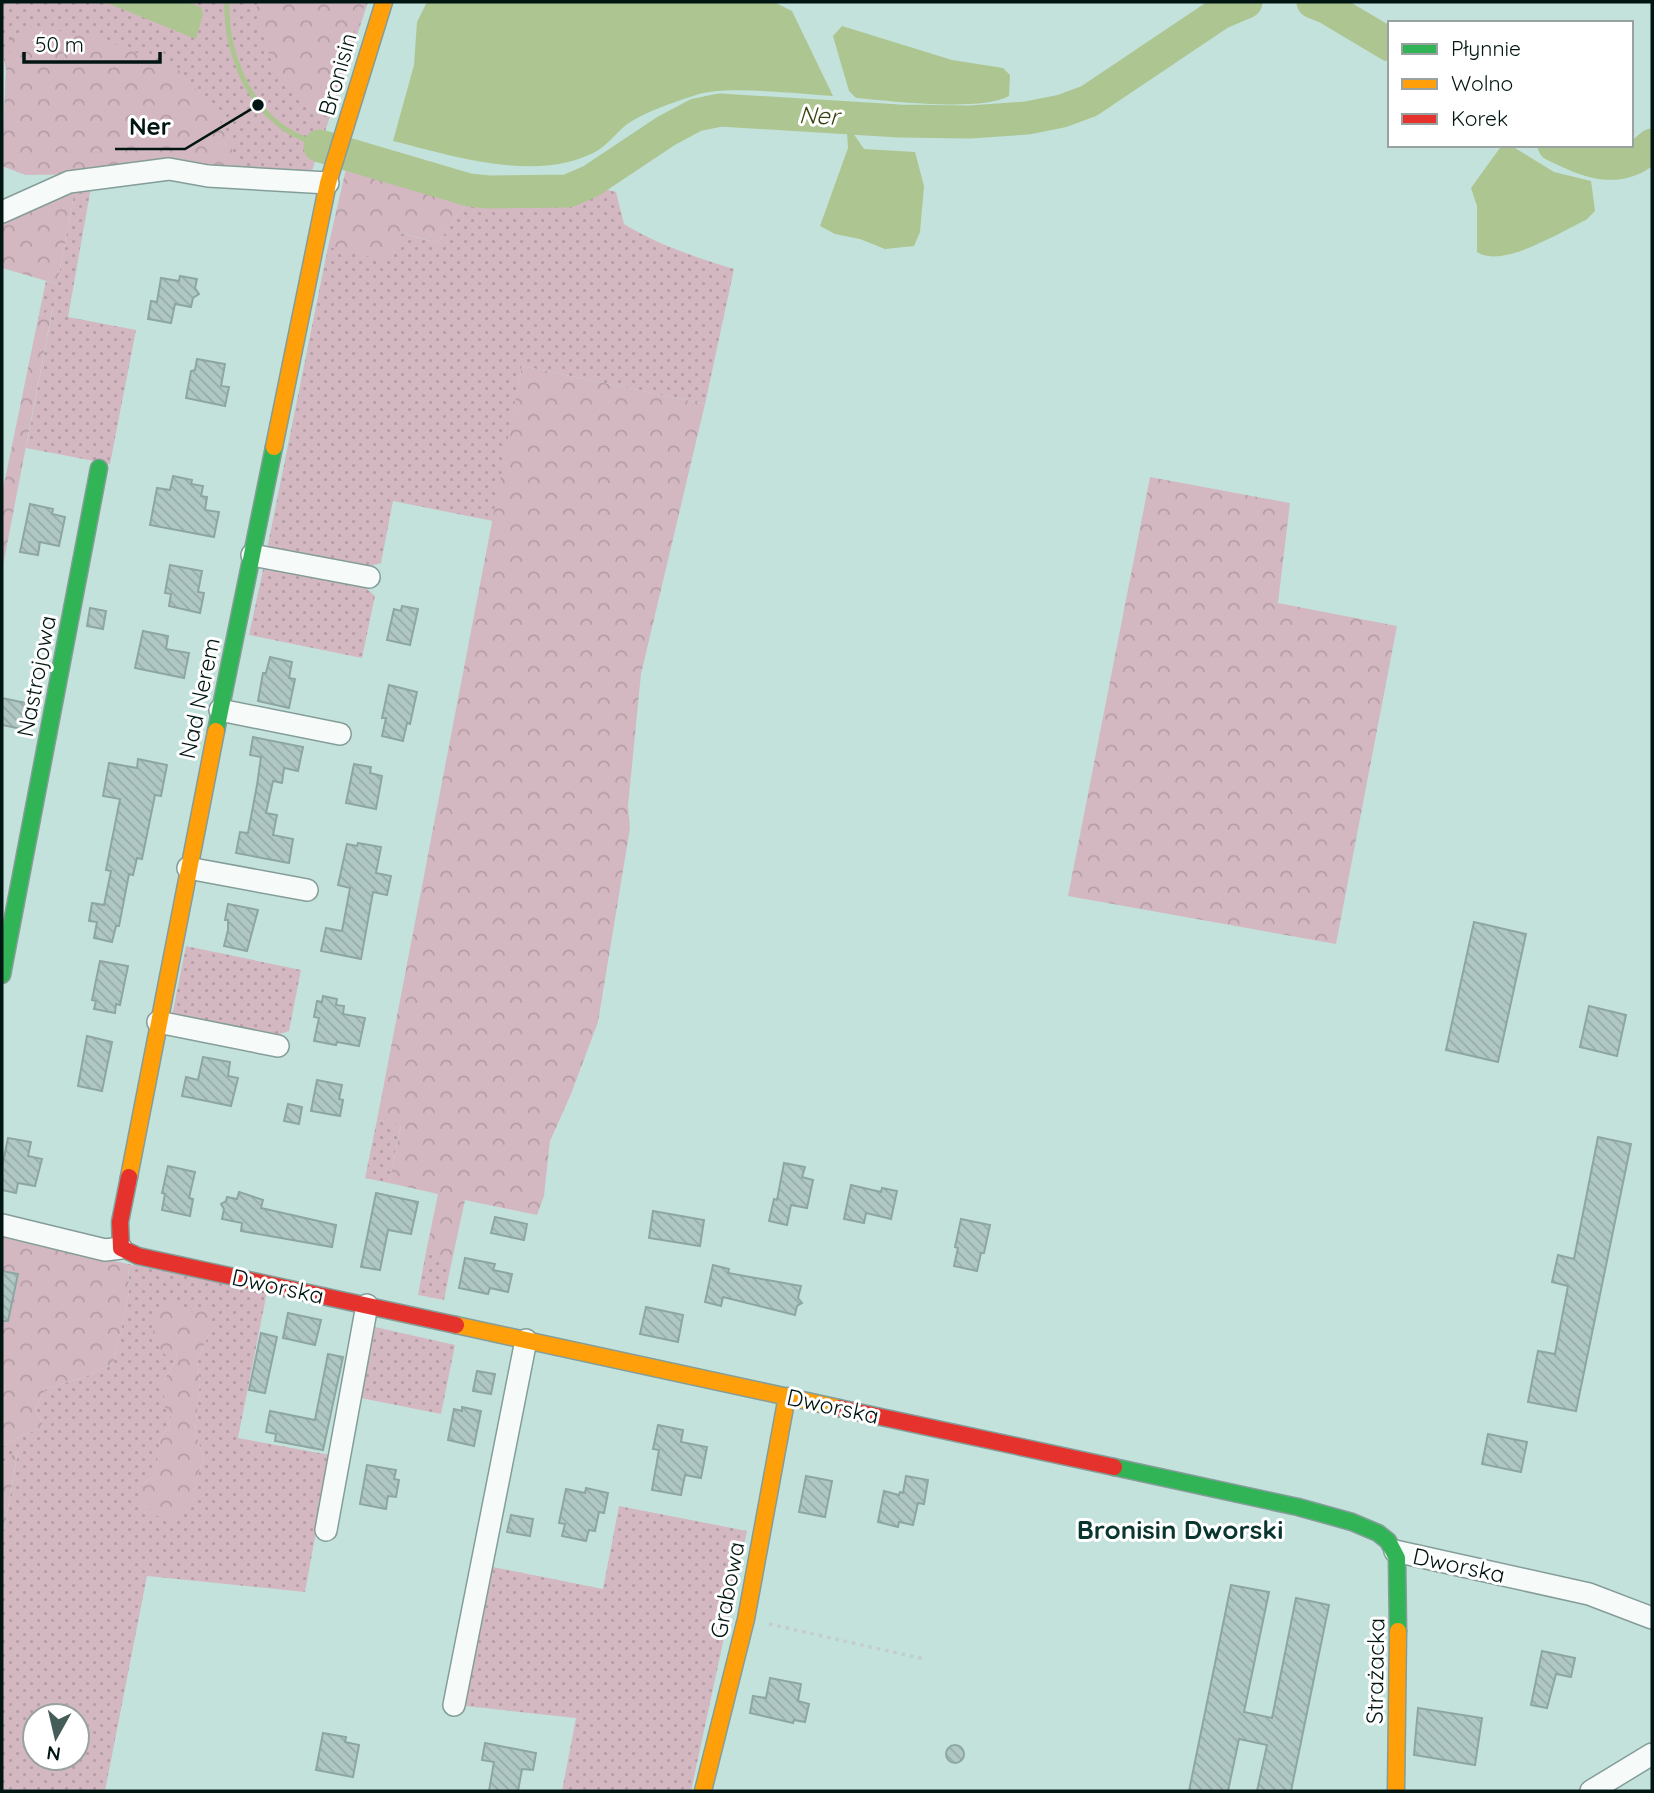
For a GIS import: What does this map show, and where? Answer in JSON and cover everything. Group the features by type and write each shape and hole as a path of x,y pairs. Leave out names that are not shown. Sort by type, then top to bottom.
{"street":[{"name":"Bronisin","path":"335,160 384,2"},
{"name":"Nad Nerem","path":"121,1248 120,1222 188,868 328,183 335,160"},
{"path":"2,212 69,182 169,169 208,176 328,183"},
{"name":"Nastrojowa","path":"2,975 100,468"},
{"path":"252,555 369,577"},
{"path":"220,710 340,734"},
{"path":"188,868 307,890"},
{"path":"158,1022 278,1046"},
{"name":"Dworska","path":"2,1225 105,1250 121,1248 138,1256 1298,1507 1354,1523 1380,1534 1395,1551 1588,1594 1652,1618"},
{"path":"326,1530 367,1306"},
{"path":"454,1705 526,1340"},
{"name":"Grabowa","path":"703,1791 746,1619 787,1396"},
{"name":"Strażacka","path":"1395,1551 1399,1583 1395,1791"},
{"path":"1591,1791 1652,1754"}],"path":[{"path":"746,1619 924,1659"}],"green space":[{"path":"2,2 368,2 311,174 241,172 26,175 2,166 6,71 2,49"},
{"path":"259,2 366,2 321,115 274,69 255,11"},
{"path":"30,26 96,37 178,69 216,111 241,172 171,164 26,175 2,166 6,71 12,38"},
{"path":"348,160 470,198 438,243 401,233 392,252 383,260 328,247"},
{"path":"91,187 68,317 136,330 110,464 26,448 53,307 38,319 46,281 57,284 75,190"},
{"path":"601,188 616,192 624,224 663,244 734,269 705,404 522,366 493,521 393,501 381,563 363,568 267,549 328,247 392,252 400,233 438,243 470,198 523,197"},
{"path":"75,190 57,284 2,268 2,219"},
{"path":"53,306 2,571 2,494 38,319"},
{"path":"522,366 705,404 641,674 628,806 630,828 598,1022 550,1141 544,1196 537,1215 465,1200 451,1265 426,1252 438,1194 389,1183 401,1126 377,1120"},
{"path":"1150,477 1290,503 1278,603 1397,626 1336,944 1068,896"},
{"path":"264,565 362,585 375,596 362,658 249,635"},
{"path":"186,946 301,970 289,1031 271,1037 172,1016"},
{"path":"377,1120 401,1125 389,1183 365,1178"},
{"path":"2,1237 128,1264 129,1294 113,1364 87,1376 46,1389 35,1409 44,1427 2,1447"},
{"path":"426,1252 451,1265 444,1300 418,1295"},
{"path":"128,1264 267,1292 238,1438 330,1455 305,1592 147,1576 105,1791 2,1791 2,1542 18,1451 2,1465 2,1447 44,1427 35,1409 46,1389 87,1376 113,1364 129,1294","holes":["209,1334 197,1360 200,1381 195,1432 204,1459 196,1479 194,1504 143,1484 156,1474 160,1439 168,1428 172,1414 163,1382 177,1358 176,1351"]},
{"path":"168,1298 187,1314 210,1303 209,1334 197,1360 200,1381 195,1432 204,1459 196,1479 195,1504 179,1518 157,1516 142,1502 143,1484 156,1474 160,1439 168,1428 172,1414 165,1408 163,1382 177,1358 176,1352 165,1355 152,1338 158,1307"},
{"path":"375,1327 455,1345 441,1414 361,1398"},
{"path":"18,1450 2,1542 2,1465"},
{"path":"619,1506 747,1531 691,1791 562,1791 576,1718 465,1706 493,1567 603,1589"}],"shaded area":[{"path":"105,2 187,2 201,7 203,14 196,39"},
{"path":"427,2 774,2 792,11 833,96 743,90 696,95 639,117 595,152 572,161 547,165 495,164 442,153 393,141 414,65 417,22"},
{"path":"842,26 952,60 1003,68 1010,75 1009,96 996,101 957,104 856,98 849,91 833,36"},
{"path":"847,132 853,133 864,149 915,152 924,186 920,232 914,246 885,249 860,239 835,234 820,226 848,148"},
{"path":"1501,147 1513,147 1554,172 1591,181 1595,211 1586,220 1531,247 1516,253 1488,256 1477,252 1477,206 1471,188"}],"building":[{"path":"180,276 197,279 195,288 199,294 193,298 191,307 175,304 171,323 148,319 151,301 157,302 161,278 179,281"},
{"path":"197,359 225,364 221,386 229,387 225,406 186,398 191,371 195,370"},
{"path":"173,476 192,480 191,484 203,486 201,496 207,497 205,510 219,512 214,537 150,525 157,488 170,490"},
{"path":"30,504 53,509 52,514 65,517 59,546 40,542 38,555 20,552"},
{"path":"170,565 202,571 198,592 204,593 200,613 169,606 171,594 165,593"},
{"path":"402,606 418,609 410,645 387,640 394,609 401,611"},
{"path":"90,608 106,611 103,629 87,626"},
{"path":"143,631 168,636 166,649 189,653 184,678 135,668"},
{"path":"270,657 292,662 289,678 295,679 289,708 258,701 263,673 266,673"},
{"path":"389,685 417,692 403,741 382,736 386,718 382,718"},
{"path":"2,698 26,703 22,729 2,725"},
{"path":"253,737 303,747 298,771 284,768 282,783 273,781 266,813 277,815 273,835 293,839 289,863 236,853 240,832 248,833 257,785 261,757 250,755"},
{"path":"138,759 167,765 161,796 155,795 142,859 137,858 133,875 129,874 119,926 116,926 112,942 94,938 97,922 89,921 92,903 104,905 111,871 106,870 120,799 103,796 109,763 137,768"},
{"path":"354,764 371,767 370,773 382,776 376,809 346,803"},
{"path":"358,843 381,847 376,873 391,876 387,895 373,892 361,959 321,951 326,928 342,931 350,888 338,885 347,844 357,846"},
{"path":"228,904 258,910 247,951 224,946 228,930 228,920 225,920"},
{"path":"1474,922 1526,934 1498,1062 1446,1050"},
{"path":"100,961 128,966 120,1005 116,1004 115,1013 94,1009 96,1001 92,1000"},
{"path":"323,996 337,999 336,1005 344,1006 343,1014 365,1018 359,1046 314,1041 319,1018 314,1017 317,1001 322,1002"},
{"path":"1589,1006 1626,1015 1617,1056 1580,1047"},
{"path":"87,1036 112,1042 102,1091 78,1086"},
{"path":"203,1057 230,1062 228,1076 238,1078 231,1106 182,1096 186,1077 198,1080"},
{"path":"317,1080 342,1085 340,1116 311,1111"},
{"path":"288,1104 302,1107 299,1124 284,1121"},
{"path":"1598,1137 1631,1144 1576,1411 1528,1402 1538,1351 1555,1354 1568,1286 1552,1282 1558,1255 1574,1259"},
{"path":"8,1138 31,1142 28,1156 42,1159 35,1186 18,1183 16,1193 2,1190 2,1167"},
{"path":"784,1163 805,1167 802,1177 813,1180 807,1208 791,1205 787,1225 769,1221 774,1199 777,1200"},
{"path":"168,1166 195,1172 189,1198 193,1199 190,1216 162,1210 165,1194 162,1193"},
{"path":"851,1185 881,1192 882,1188 897,1191 891,1219 866,1213 864,1223 844,1219"},
{"path":"239,1192 263,1200 261,1208 336,1225 332,1247 241,1231 242,1223 222,1219 224,1209 221,1204 227,1197 237,1199"},
{"path":"376,1193 418,1202 411,1234 388,1230 380,1270 361,1267"},
{"path":"653,1211 704,1220 700,1246 649,1238"},
{"path":"495,1217 527,1224 524,1240 491,1233"},
{"path":"961,1219 990,1225 977,1271 954,1266"},
{"path":"465,1258 495,1264 493,1270 512,1274 508,1292 490,1288 488,1294 459,1288"},
{"path":"713,1265 729,1269 728,1273 801,1286 798,1298 802,1303 797,1306 795,1315 723,1297 721,1306 705,1302"},
{"path":"2,1271 18,1274 8,1321 2,1321"},
{"path":"646,1307 683,1315 678,1342 640,1334"},
{"path":"288,1313 321,1320 315,1345 283,1338"},
{"path":"261,1333 277,1337 265,1393 249,1390"},
{"path":"328,1354 343,1357 323,1450 275,1441 276,1434 266,1432 270,1411 315,1420"},
{"path":"477,1371 495,1374 491,1394 473,1391"},
{"path":"462,1407 481,1411 474,1446 448,1440 454,1409 462,1411"},
{"path":"658,1425 683,1430 681,1442 707,1447 701,1478 685,1475 681,1495 652,1490 659,1450 653,1449"},
{"path":"1488,1434 1527,1442 1521,1472 1482,1464"},
{"path":"367,1465 396,1470 394,1479 399,1480 396,1497 388,1496 386,1509 360,1504"},
{"path":"806,1476 832,1481 825,1517 799,1512"},
{"path":"906,1476 928,1480 924,1504 918,1503 913,1525 899,1522 898,1527 878,1522 884,1491 899,1495 900,1492 903,1493"},
{"path":"586,1488 608,1493 604,1513 599,1512 595,1531 589,1530 586,1541 562,1536 565,1524 559,1523 566,1489 585,1493"},
{"path":"511,1515 533,1519 530,1536 507,1532"},
{"path":"1231,1585 1269,1592 1244,1712 1272,1718 1296,1598 1329,1605 1291,1791 1257,1791 1267,1745 1239,1739 1228,1791 1189,1791"},
{"path":"1542,1651 1575,1658 1571,1677 1556,1674 1547,1708 1531,1705"},
{"path":"770,1678 801,1684 798,1701 809,1704 805,1722 794,1720 793,1723 750,1713 753,1696 766,1698"},
{"path":"1418,1708 1482,1718 1475,1765 1414,1755"},
{"path":"323,1733 346,1737 345,1742 359,1745 353,1777 316,1770"},
{"path":"485,1743 536,1753 533,1770 522,1769 518,1791 489,1791 494,1762 482,1760"},
{"path":"955,1745 963,1750 964,1754 959,1762 955,1763 947,1758 946,1754 951,1746"}],"waterway":[{"name":"Ner","path":"227,2 227,19 234,54 257,102 285,129 320,146"},
{"name":"Ner","path":"320,146 469,190 568,191 591,181 666,131 696,115 720,110 899,121 970,122 1027,118 1062,111 1089,101 1220,13 1246,2"},
{"name":"Ner","path":"1313,2 1388,44"},
{"name":"Ner","path":"1558,147 1592,161 1616,163 1640,155 1652,145"}],"traffic: fast":[{"path":"216,731 274,447"},
{"path":"2,975 99,468"},
{"path":"1114,1467 1298,1507 1352,1522 1378,1533 1388,1541 1397,1558 1398,1631"}],"traffic: slow":[{"path":"274,447 328,183 384,2"},
{"path":"129,1177 216,731"},
{"path":"456,1325 839,1408"},
{"path":"703,1791 746,1619 787,1396"},
{"path":"1396,1791 1398,1631"}],"traffic: jam":[{"path":"129,1177 120,1222 121,1248 138,1256 456,1325"},
{"path":"839,1408 1114,1467"}],"place":[{"name":"Ner","path":"258,105"}],"district":[{"name":"Bronisin Dworski","path":"1180,1529"}]}
